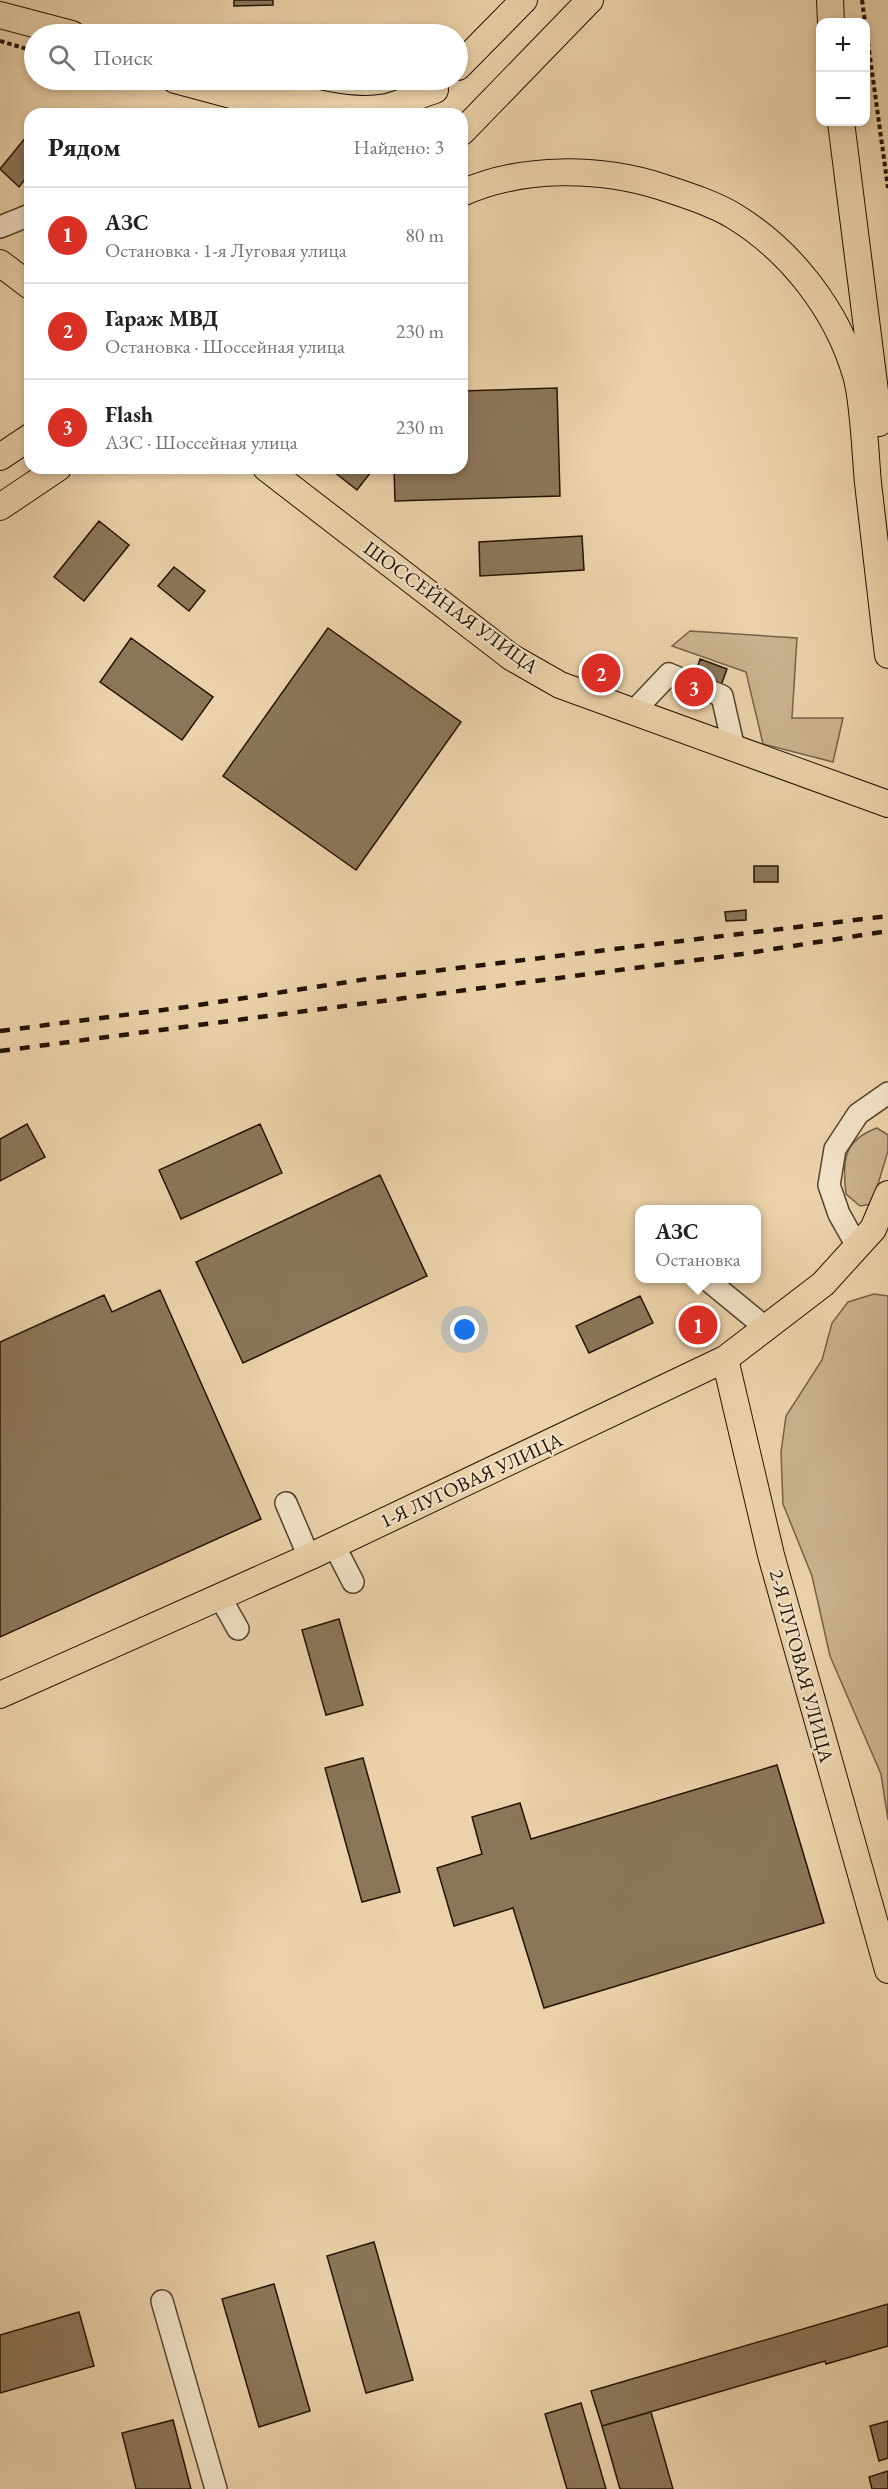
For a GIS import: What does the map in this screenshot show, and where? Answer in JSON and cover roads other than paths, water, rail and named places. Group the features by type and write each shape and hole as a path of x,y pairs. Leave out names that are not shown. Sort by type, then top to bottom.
{"main road":[{"path":"468,57 524,0"},
{"path":"468,126 590,0"},
{"path":"830,0 831,18"},
{"path":"0,15 34,24"},
{"path":"0,32 24,38"},
{"path":"212,90 257,102 266,108"},
{"path":"270,90 299,99 345,107 386,107 428,90"},
{"path":"418,108 435,90"},
{"path":"842,126 862,272 888,501"},
{"path":"468,190 488,181 540,174 579,173 633,177 685,195 732,215 779,249 809,285 833,322 856,376 888,655"},
{"path":"0,263 24,281"},
{"path":"0,457 24,441"},
{"path":"0,507 49,474"},
{"name":"ШОССЕЙНАЯ УЛИЦА","path":"274,474 511,657 560,685 888,804"},
{"name":"1-Я ЛУГОВАЯ УЛИЦА","path":"0,1695 309,1557 725,1359 823,1284 873,1238 888,1194"},
{"name":"2-Я ЛУГОВАЯ УЛИЦА","path":"725,1359 771,1555 882,1958 888,1970"}],"street":[{"path":"0,228 24,218"},
{"path":"632,713 669,674 722,696 734,749"},
{"path":"873,1238 839,1214 829,1185 835,1149 858,1114 888,1093"},
{"path":"711,1283 766,1328"},
{"path":"286,1503 309,1557"},
{"path":"334,1545 353,1582"},
{"path":"220,1597 238,1629"},
{"path":"162,2301 216,2489"}],"railway":[{"path":"0,1031 186,1007 367,979 888,916"},
{"path":"0,1051 742,954 888,931"}],"place":[{"name":"Гараж МВД","path":"601,673"},
{"name":"Flash","path":"694,687"},
{"name":"АЗС","path":"698,1325"}]}
